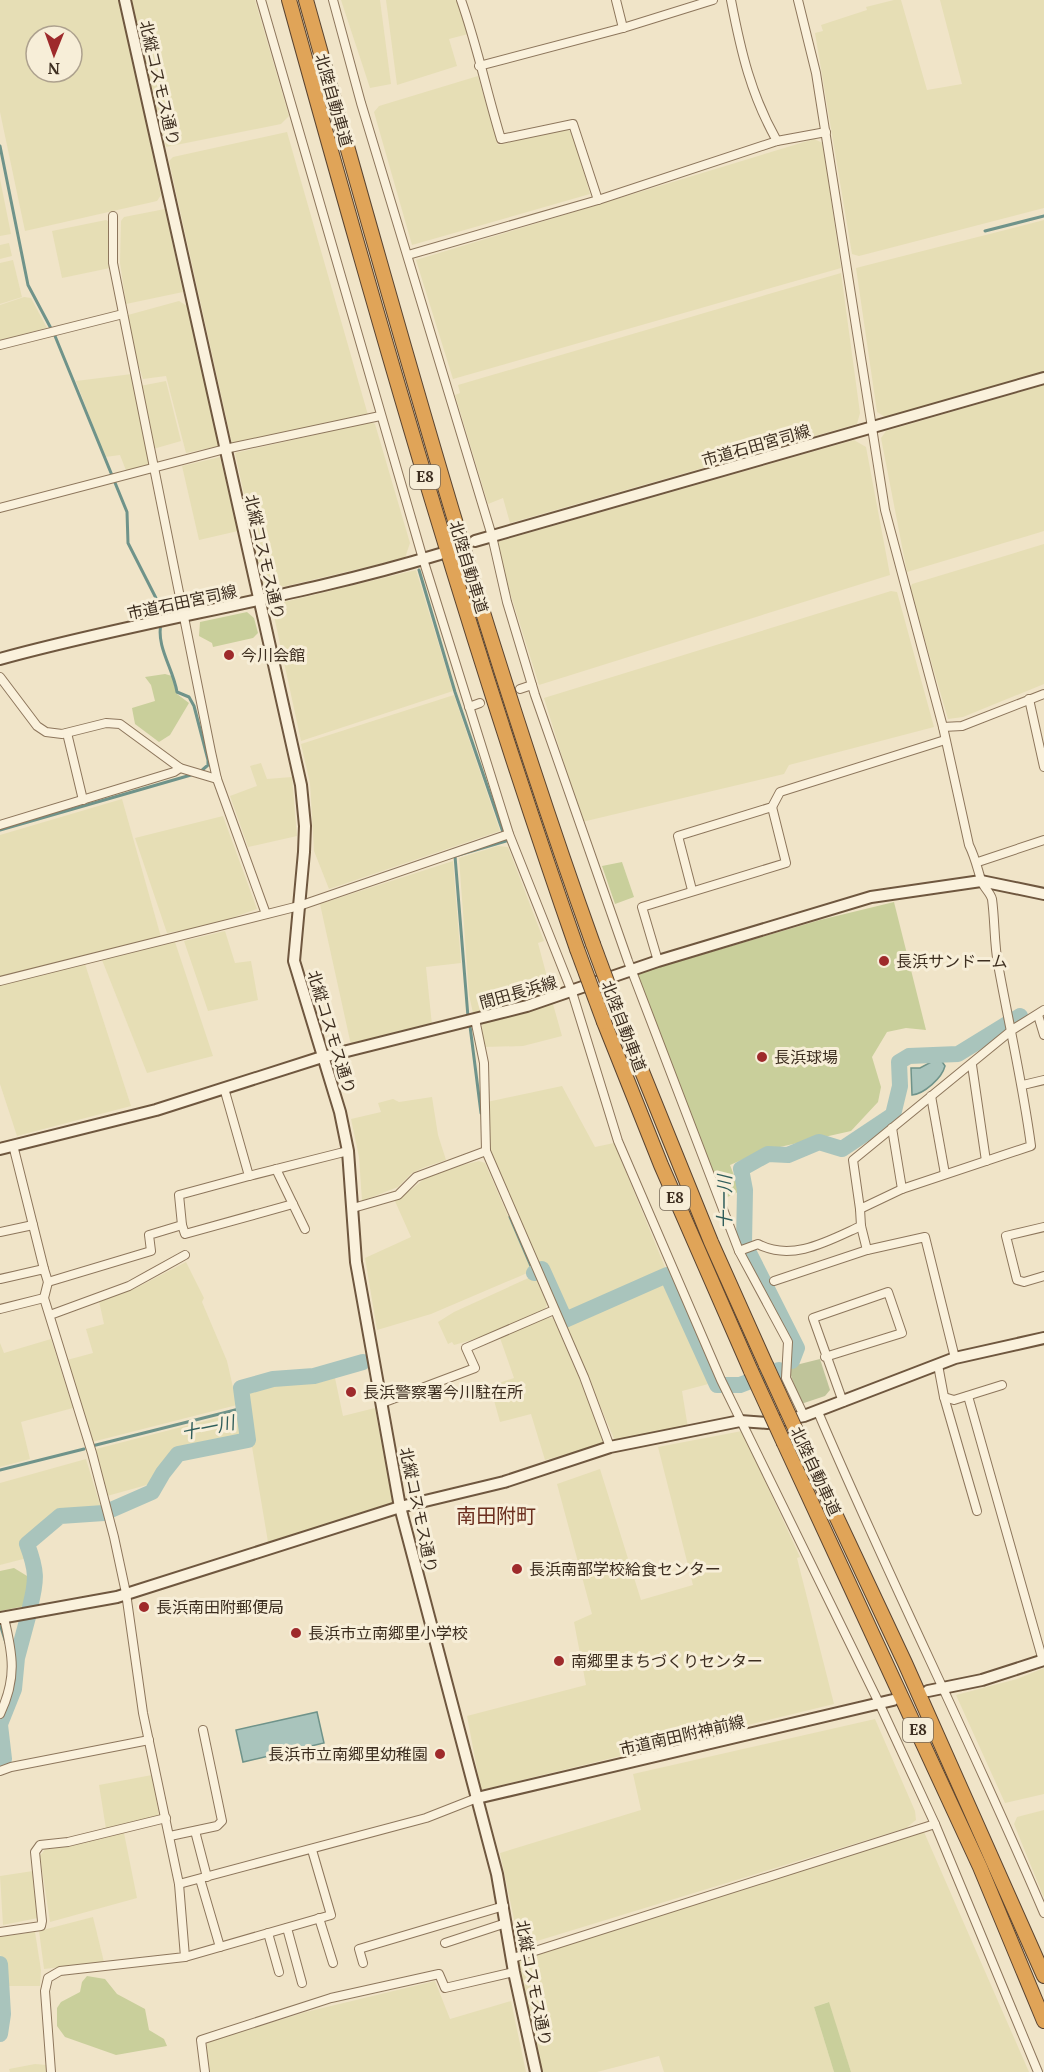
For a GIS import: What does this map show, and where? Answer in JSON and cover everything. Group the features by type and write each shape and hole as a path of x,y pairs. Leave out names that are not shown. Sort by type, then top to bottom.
{"highway":[{"name":"北陸自動車道","path":"289,0 417,452 525,801 604,1022 661,1165 751,1371 980,1868 1044,2021"},
{"name":"北陸自動車道","path":"306,0 433,446 490,634 593,944 620,1017 707,1232 799,1437 934,1726 1044,1976"}],"street":[{"name":"北縦コスモス通り","path":"125,0 301,785 305,826 294,961 340,1112 348,1151 356,1262 400,1507 504,1906 514,1972 536,2072"},
{"path":"261,0 423,560 509,834 572,992 618,1141 740,1421 880,1705 935,1824 1038,2072"},
{"path":"333,0 361,103 492,536 532,685 631,970 741,1251 788,1342 786,1378 804,1416"},
{"path":"461,0 473,34 479,66 501,139 573,124 598,200"},
{"path":"615,0 623,28"},
{"path":"479,66 623,28 713,0"},
{"path":"731,0 744,65 762,114 777,141"},
{"path":"798,0 816,73 887,520 943,727 969,845 978,862 981,881 991,896 998,963 1023,1085 1031,1146 902,1189 860,1209"},
{"path":"408,255 598,200 777,141 826,132"},
{"path":"113,216 113,263 217,779 266,914"},
{"path":"0,345 123,314"},
{"name":"市道石田宮司線","path":"475,541 1044,378"},
{"path":"0,508 225,449 380,416"},
{"name":"市道石田宮司線","path":"0,659 49,645 260,601 440,554"},
{"path":"0,677 41,729 51,734 67,733 106,723 120,724 180,768 217,779"},
{"path":"520,689 532,685"},
{"path":"943,727 962,726 1044,694"},
{"path":"1029,699 1044,767"},
{"path":"469,707 480,703"},
{"path":"67,733 83,800"},
{"path":"658,961 642,907 786,863 772,807 780,792 945,740"},
{"path":"0,825 174,772 180,768"},
{"path":"692,890 678,836 772,807"},
{"path":"0,981 299,906 509,834"},
{"path":"978,862 1044,840"},
{"name":"間田長浜線","path":"0,1149 156,1110 323,1057 572,992 658,961 871,897 981,881 1044,894"},
{"path":"867,1250 861,1226 854,1160 1012,1030 1041,1012 1044,1035"},
{"path":"475,1019 484,1063 486,1151 610,1447"},
{"path":"972,1065 986,1161"},
{"path":"1023,1085 1044,1080"},
{"path":"224,1088 249,1176"},
{"path":"932,1096 945,1174"},
{"path":"892,1128 902,1189"},
{"path":"14,1146 48,1282 44,1298 107,1512 126,1593 149,1740 179,1884 185,1957"},
{"path":"293,1204 185,1234 179,1195 348,1151"},
{"path":"353,1208 398,1195 416,1177 486,1151"},
{"path":"276,1169 304,1229"},
{"path":"0,1232 33,1225"},
{"path":"48,1282 151,1251 149,1235 182,1225"},
{"path":"741,1251 758,1244 773,1252 812,1248 861,1226"},
{"path":"1044,1227 1006,1236 1017,1280 1024,1282 1044,1276"},
{"path":"774,1281 867,1250 925,1237 955,1358"},
{"path":"50,1315 129,1286 185,1255"},
{"path":"0,1279 44,1269"},
{"path":"825,1357 902,1334 888,1292 813,1317 825,1357 843,1402"},
{"path":"0,1309 44,1298"},
{"path":"382,1403 475,1368 466,1348 554,1310"},
{"path":"0,1714 10,1693 13,1665 2,1618 126,1593 400,1507 504,1482 610,1447 740,1421 768,1423 804,1416 955,1358 1044,1338"},
{"path":"938,1365 944,1397 977,1511"},
{"path":"944,1397 954,1400 1002,1386"},
{"path":"928,1691 982,1680 1043,1660 968,1396"},
{"path":"818,1412 870,1534 944,1688 1044,1913"},
{"name":"市道南田附神前線","path":"477,1798 880,1705 893,1700"},
{"path":"170,1836 217,1826 222,1821 203,1730"},
{"path":"0,1766 0,1771 10,1767 149,1740"},
{"path":"179,1884 426,1818 477,1798"},
{"path":"0,1932 41,1926 35,1852 40,1845 68,1842 166,1818"},
{"path":"513,1958 935,1824"},
{"path":"195,1831 220,1947"},
{"path":"51,2072 45,1991 48,1978 60,1971 185,1957 331,1915 312,1850"},
{"path":"363,1963 359,1949 504,1906"},
{"path":"319,1918 333,1963"},
{"path":"445,1943 506,1923"},
{"path":"286,1928 302,1983"},
{"path":"268,1933 279,1972"},
{"path":"205,2072 201,2040 222,2033 331,1998 439,1974 445,1988 514,1972"}],"shaded area":[{"path":"0,0 121,0 161,195 157,201 25,231 0,112"},
{"path":"131,0 255,0 289,116 281,124 166,147"},
{"path":"341,0 380,0 391,84 370,88"},
{"path":"386,0 458,0 468,34 449,39 457,66 397,85"},
{"path":"901,0 927,90 962,84 940,0 1044,0 1044,208 859,256 852,254 815,33 823,31 821,25 867,10 866,7"},
{"path":"478,76 498,145 565,128 573,133 590,194 412,245 374,112 379,106"},
{"path":"287,132 368,415 232,444 169,161 173,157"},
{"path":"814,139 823,143 841,268 453,379 416,260"},
{"path":"0,179 11,234 0,236"},
{"path":"165,209 183,292 126,304 120,263 121,221 124,217"},
{"path":"106,220 111,223 110,268 62,278 52,231"},
{"path":"1044,220 1044,372 885,417 877,412 856,268"},
{"path":"9,243 12,256 0,259 0,245"},
{"path":"13,260 22,297 0,304 0,263"},
{"path":"841,273 860,413 857,424 510,523 503,498 488,504 455,395 460,393 458,385"},
{"path":"24,297 31,298 47,328 0,340 0,305"},
{"path":"179,301 187,306 219,446 186,453 166,376 143,379 135,354 128,315"},
{"path":"132,374 151,467 127,473 120,455 105,457 76,381"},
{"path":"166,381 181,441 153,449 140,386"},
{"path":"1044,385 1044,531 907,572 881,438 886,431"},
{"path":"371,422 375,424 410,543 405,558 265,591 235,453"},
{"path":"854,440 866,447 890,575 539,685 496,548 497,542"},
{"path":"220,457 238,531 199,540 182,466"},
{"path":"1044,544 1044,684 963,717 948,719 910,589 912,584"},
{"path":"416,570 453,691 301,741 274,616 276,604"},
{"path":"891,591 897,592 934,727 789,765 784,774 582,822 544,698"},
{"path":"454,695 500,831 329,889 314,851 310,783 301,744"},
{"path":"261,763 267,779 292,777 297,836 248,847 230,796 257,786 250,766"},
{"path":"122,799 161,937 0,977 0,835"},
{"path":"223,816 257,909 212,925 167,933 135,838"},
{"path":"498,846 508,847 544,941 538,943 551,992 473,1013 469,995 459,858"},
{"path":"453,861 461,963 426,967 432,1025 351,1045 320,904"},
{"path":"225,931 235,963 251,961 258,1000 208,1011 184,941"},
{"path":"175,942 213,1056 147,1073 102,960"},
{"path":"85,964 131,1106 17,1136 0,1084 0,985"},
{"path":"553,1004 562,1036 523,1046 483,1047 482,1023"},
{"path":"562,1086 595,1147 614,1143 667,1272 566,1313 545,1265 539,1267 487,1147 487,1102"},
{"path":"432,1097 438,1135 446,1160 412,1173 398,1187 362,1201 359,1157 351,1119 381,1112 378,1103 393,1099 399,1102"},
{"path":"479,1161 485,1163 532,1271 431,1314 377,1330 365,1258 411,1237 394,1199 412,1189 431,1173"},
{"path":"186,1262 204,1298 202,1302 227,1361 237,1405 92,1442 67,1360 93,1353 86,1329 104,1324 99,1301 134,1289"},
{"path":"535,1275 547,1304 544,1312 472,1340 454,1345 452,1342 448,1344 438,1322 454,1312"},
{"path":"666,1278 712,1383 682,1391 688,1428 615,1441 565,1323"},
{"path":"546,1317 553,1318 605,1438 602,1445 545,1460 531,1414 500,1422 490,1386 514,1378 500,1338"},
{"path":"51,1339 73,1408 21,1422 30,1459 0,1467 0,1343 4,1353"},
{"path":"335,1378 343,1416 375,1408 393,1504 384,1509 268,1542 243,1393 276,1385 321,1382"},
{"path":"240,1412 245,1436 177,1450 154,1483 107,1496 96,1449"},
{"path":"742,1431 800,1557 797,1558 834,1704 481,1790 467,1716 586,1685 574,1622 592,1614 557,1484 600,1469 641,1600 693,1585 658,1447"},
{"path":"86,1459 101,1508 58,1512 22,1542 27,1558 0,1565 0,1483"},
{"path":"1044,1668 1044,1794 1005,1803 956,1695 1017,1679"},
{"path":"875,1719 915,1811 916,1820 906,1828 524,1945 519,1943 500,1853 641,1810 633,1774"},
{"path":"152,1775 159,1816 106,1829 99,1785"},
{"path":"1044,1810 1044,1898 1014,1824 1017,1817"},
{"path":"924,1832 1029,2072 851,2072 828,2002 814,2007 834,2072 664,2072 659,2056 597,2072 540,2072 514,1953"},
{"path":"124,1833 137,1898 50,1922 40,1856 45,1849"},
{"path":"33,1871 38,1918 3,1925 0,1876"},
{"path":"93,1917 104,1962 44,1969 39,1931"},
{"path":"35,1932 41,1970 40,1986 6,1986 0,1954 0,1937"},
{"path":"435,1981 450,2019 511,2001 526,2072 209,2072 205,2048 208,2042 306,2012"},
{"path":"35,2064 47,2065 49,2072 10,2072 9,2069"}],"green space":[{"path":"247,612 254,618 258,633 253,638 213,647 212,643 199,636 200,622"},
{"path":"165,674 172,676 177,694 189,703 170,735 159,742 135,724 132,708 155,701 151,685 145,677"},
{"path":"622,862 634,897 615,904 602,866"},
{"path":"894,902 926,1030 906,1028 887,1032 872,1057 881,1087 878,1102 851,1131 762,1151 730,1165 740,1191 719,1201 629,976 820,920"},
{"path":"820,1359 830,1390 825,1396 801,1404 788,1367"},
{"path":"14,1568 32,1579 25,1606 0,1611 0,1571"},
{"path":"87,1976 105,1979 117,1994 145,2009 149,2030 164,2039 167,2046 116,2055 65,2037 57,2026 57,2008 61,2002 80,1992 82,1982"},
{"path":"829,2002 851,2072 834,2072 814,2007"}],"water":[{"path":"935,1060 941,1060 945,1066 943,1071 927,1089 912,1095 911,1068 920,1068"},
{"path":"317,1712 324,1743 243,1762 236,1730"}],"waterway":[{"path":"0,146 28,285 55,336 127,512 128,543 161,608 162,616"},
{"path":"985,231 1044,216"},
{"path":"419,570 455,692 506,841 455,856 468,1017"},
{"path":"161,623 161,641 177,692 189,697 194,706 208,760 208,765 200,772"},
{"path":"0,830 191,775"},
{"name":"十一川","path":"792,1361 797,1348 744,1243 745,1190 741,1169 768,1154 788,1155 819,1142 842,1149 893,1115 900,1086 899,1062 909,1056 958,1054 1020,1016"},
{"path":"470,1026 481,1113"},
{"path":"510,1217 534,1273"},
{"name":"十一川","path":"534,1273 542,1269 565,1320 667,1275 717,1385 740,1385 779,1370"},
{"name":"十一川","path":"30,1607 35,1575 27,1544 60,1516 104,1513 152,1492 178,1454 248,1440 241,1388 273,1379 314,1376 363,1362"},
{"path":"92,1446 243,1408"},
{"path":"0,1470 84,1449"},
{"name":"十一川","path":"0,1724 14,1689 17,1658 28,1617"},
{"path":"0,1624 6,1643"},
{"name":"十一川","path":"0,1725 4,1759"},
{"name":"十一川","path":"0,1964 3,2014 0,2034"}],"place":[{"name":"今川会館","path":"229,655"},
{"name":"長浜サンドーム","path":"884,961"},
{"name":"長浜球場","path":"762,1057"},
{"name":"長浜警察署今川駐在所","path":"351,1392"},
{"name":"長浜南部学校給食センター","path":"517,1569"},
{"name":"長浜南田附郵便局","path":"144,1607"},
{"name":"長浜市立南郷里小学校","path":"296,1633"},
{"name":"南郷里まちづくりセンター","path":"559,1661"},
{"name":"長浜市立南郷里幼稚園","path":"440,1754"}],"district":[{"name":"南田附町","path":"496,1516"}]}
